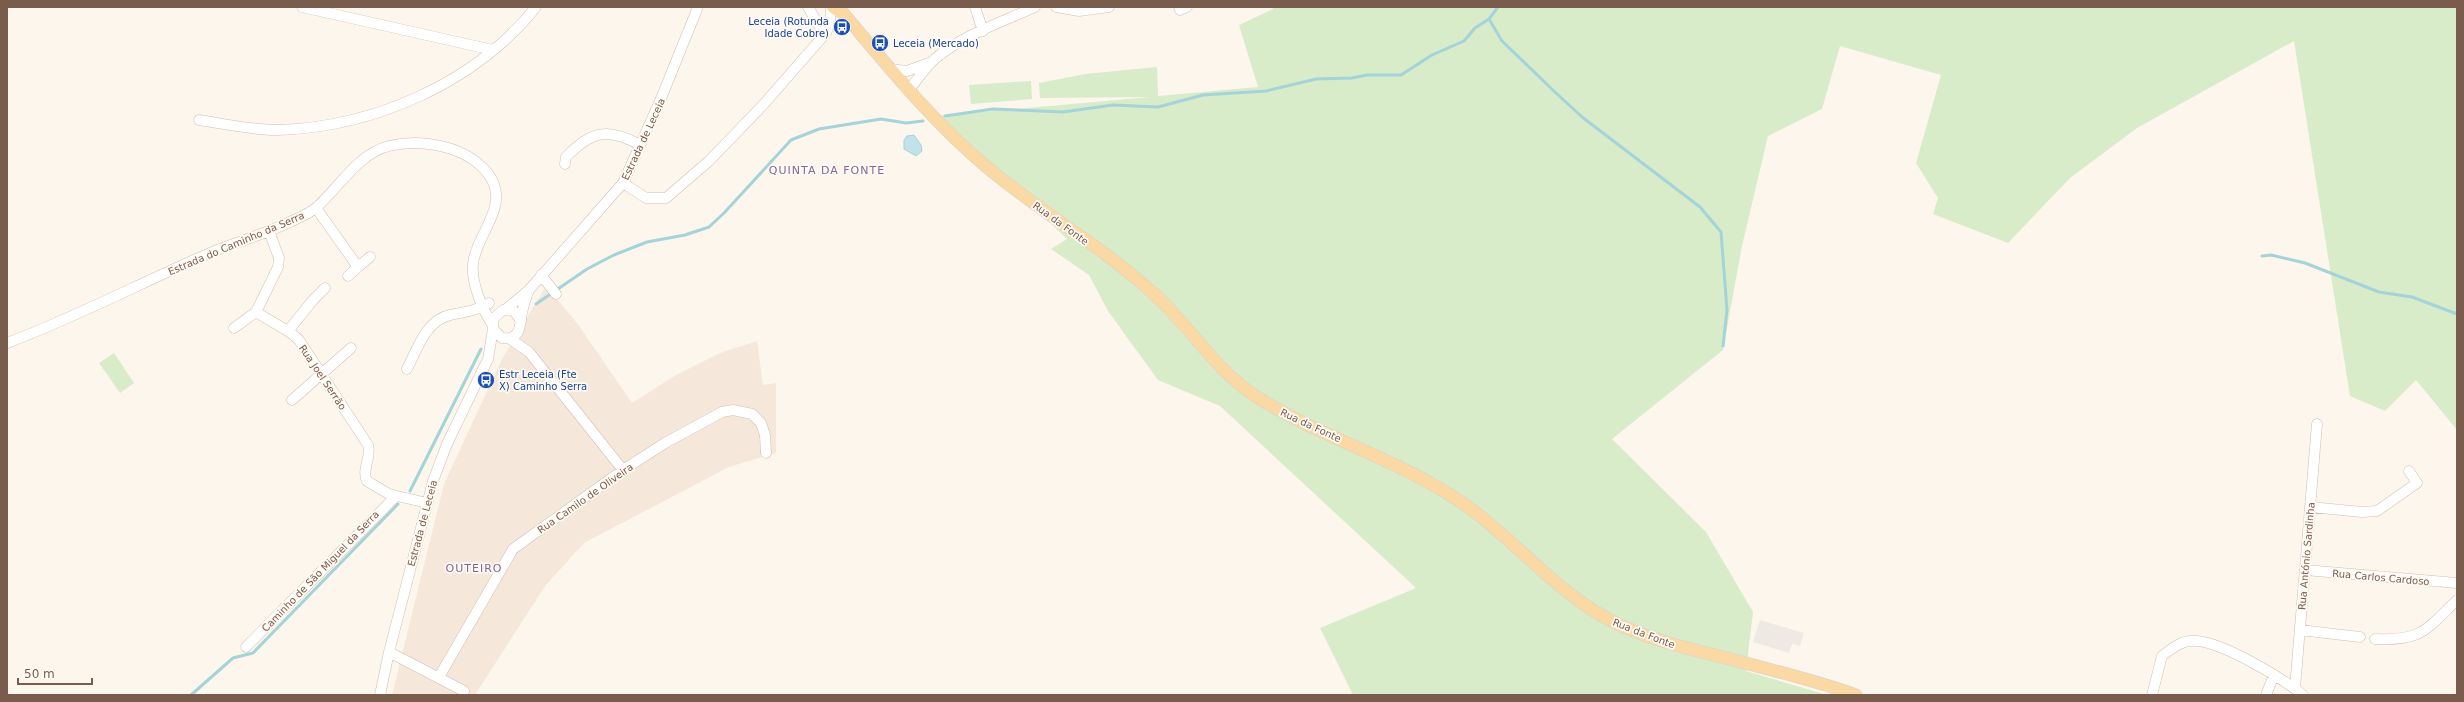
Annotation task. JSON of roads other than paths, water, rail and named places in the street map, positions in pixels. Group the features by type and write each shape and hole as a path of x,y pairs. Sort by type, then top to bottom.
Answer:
{"main road":[{"name":"Rua da Fonte","path":"832,7 845,14 889,69 958,141 991,171 1152,292 1224,371 1259,399 1291,416 1399,466 1441,489 1490,522 1565,591 1606,618 1669,643 1791,675 1856,695"}],"street":[{"path":"302,7 493,50"},
{"path":"199,120 277,130 303,128 359,118 414,99 467,69 493,50 536,7"},
{"name":"Estrada de Leceia","path":"504,310 529,290 623,182 698,7"},
{"path":"808,7 824,34"},
{"path":"623,182 646,198 666,198 708,160 763,105 824,34 830,23 832,7"},
{"path":"975,7 983,31"},
{"path":"889,69 908,71 931,62 949,49 983,31 1035,7"},
{"path":"1056,7 1079,11 1109,7"},
{"path":"1179,7 1180,10 1188,7"},
{"path":"908,90 931,62"},
{"path":"565,164 566,157 576,146 591,136 606,133 618,134 640,145"},
{"name":"Estrada do Caminho da Serra","path":"7,344 43,330 217,250 269,231 316,208 365,158 387,146 431,143 441,145 475,162 493,181 496,196 493,214 473,262 474,279 486,304 492,326"},
{"path":"316,208 358,268"},
{"path":"234,328 256,312 278,267 279,258 269,231"},
{"path":"348,276 370,257"},
{"path":"541,275 553,290"},
{"path":"288,331 313,300 325,288"},
{"name":"Estrada de Leceia","path":"521,323 529,290"},
{"path":"407,370 435,322 450,315 471,312 486,304 517,314 529,352"},
{"path":"504,310 495,315 492,326 498,336 508,339 529,352 623,470"},
{"name":"Rua Joel Serrão","path":"256,312 288,331 306,349 368,445 369,458 365,472 367,482 396,496 427,503"},
{"path":"508,339 519,332 521,323"},
{"name":"Estrada de Leceia","path":"380,695 389,652 427,503 447,444 488,359 492,326"},
{"name":"Estrada de Leceia","path":"488,359 508,339"},
{"path":"292,400 351,348"},
{"name":"Rua Camilo de Oliveira","path":"439,677 513,549 623,470 665,443 722,412 734,410 752,414 761,423 765,435 766,453"},
{"name":"Rua António Sardinha","path":"2299,692 2300,630 2317,424"},
{"path":"2310,507 2362,512 2377,511 2417,483 2409,471"},
{"name":"Caminho de São Miguel da Serra","path":"246,647 396,496"},
{"name":"Rua Carlos Cardoso","path":"2305,570 2457,583"},
{"path":"2375,639 2406,639 2419,634 2457,600"},
{"path":"2300,630 2360,637"},
{"path":"2152,695 2162,656 2178,644 2197,640 2224,649 2274,675 2299,692"},
{"path":"389,652 464,691"},
{"path":"2266,695 2274,675"}],"water":[{"path":"914,135 921,145 922,151 916,156 904,149 904,140 907,136"}],"waterway":[{"path":"945,116 993,109 1063,112 1113,105 1158,107 1203,95 1266,91 1316,79 1352,78 1367,75 1401,75 1432,55 1464,41 1475,28 1489,19 1498,7"},
{"path":"1489,19 1502,41 1582,117 1700,207 1721,232 1727,310 1723,346"},
{"path":"536,304 587,269 614,255 647,242 685,235 709,227 724,213 791,140 819,129 881,119 906,123 923,121"},
{"path":"2262,256 2271,255 2305,263 2379,292 2412,297 2457,314"},
{"path":"410,491 481,349"},
{"path":"191,695 233,658 253,653 398,504"}],"place":[{"name":"Leceia (Rotunda Idade Cobre)","path":"842,27"},
{"name":"Leceia (Mercado)","path":"880,43"},
{"name":"Estr Leceia (Fte X) Caminho Serra","path":"486,380"}],"district":[{"name":"QUINTA DA FONTE","path":"827,170"},
{"name":"OUTEIRO","path":"474,568"}]}
